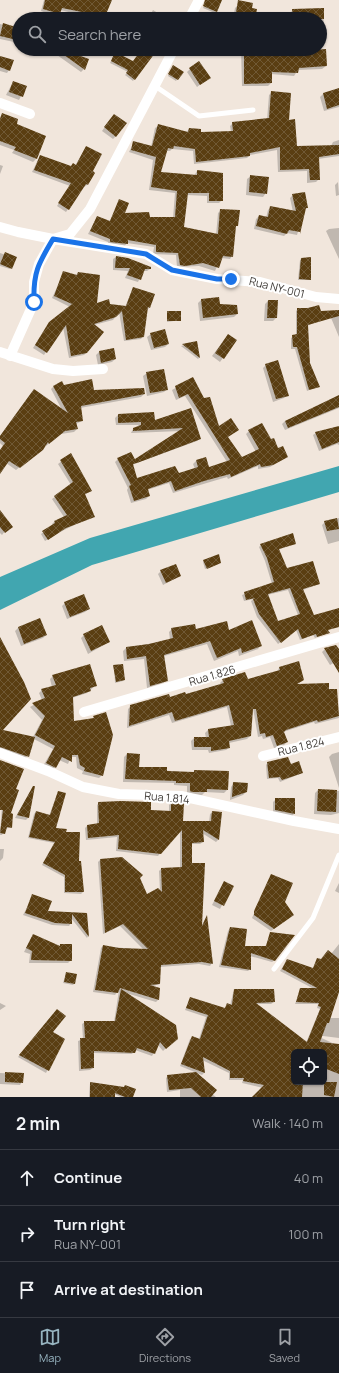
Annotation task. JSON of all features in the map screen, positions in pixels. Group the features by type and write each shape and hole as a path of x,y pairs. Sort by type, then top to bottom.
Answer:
{"street":[{"path":"193,12 199,0"},
{"path":"103,369 73,371 53,368 5,354 34,302 34,282 38,264 53,239 70,234 90,209 170,56"},
{"path":"0,103 30,114"},
{"name":"Rua NY-001","path":"0,227 53,239 146,254 172,270 217,279 260,282 316,297 339,299"},
{"name":"Rua 1.826","path":"84,712 339,638"},
{"name":"Rua 1.824","path":"263,756 339,736"},
{"name":"Rua 1.814","path":"0,753 48,771 83,787 119,794 181,796 339,830"}],"lane":[{"path":"155,86 199,116 253,110"},
{"path":"274,969 313,918 339,855"}],"water":[{"path":"339,466 339,492 92,565 0,610 0,577 90,538"}],"building":[{"path":"45,0 112,0 107,12 82,12 62,8 61,12 53,12 43,9"},
{"path":"205,0 222,0 217,12 203,6"},
{"path":"238,0 253,3 252,8 257,9 256,12 236,12"},
{"path":"324,8 324,12 292,12 292,9"},
{"path":"3,23 12,26 12,39 0,36"},
{"path":"0,56 14,60 10,71 0,67"},
{"path":"66,56 81,56 89,59 85,70"},
{"path":"113,56 123,56 133,61 137,56 153,56 135,80 126,73 128,70 111,61"},
{"path":"244,56 326,56 327,66 299,68 298,73 272,72 272,83 244,84"},
{"path":"199,61 211,78 200,85 189,68"},
{"path":"173,65 184,72 178,80 168,74"},
{"path":"13,81 27,86 23,97 9,92"},
{"path":"339,88 339,105 327,109 323,93"},
{"path":"271,91 291,93 289,120 295,119 297,146 339,145 339,154 319,157 320,180 310,180 309,169 280,170 280,147 250,153 250,156 196,162 195,149 174,146 173,149 168,148 161,172 197,175 197,170 223,173 223,201 209,201 209,193 188,193 184,227 218,234 220,209 240,210 238,226 236,226 233,257 223,256 219,268 203,263 185,266 180,265 178,253 156,252 156,245 128,240 128,244 110,242 110,239 90,231 97,216 110,221 119,199 129,203 125,213 149,212 150,217 175,217 177,191 151,187 156,157 131,150 133,141 152,146 158,124 188,132 189,128 201,129 201,132 233,131 232,122 269,118"},
{"path":"2,113 18,119 17,124 46,136 37,159 14,150 16,147 0,141 0,119"},
{"path":"114,114 127,123 116,137 104,127"},
{"path":"86,146 102,154 93,171 95,173 88,185 86,184 69,210 58,203 71,183 34,170 40,155 71,166 73,163 76,165"},
{"path":"250,175 269,177 267,194 249,192"},
{"path":"305,192 308,208 306,208 300,234 300,232 289,230 287,234 256,226 259,215 268,217 270,206 296,211 292,194"},
{"path":"5,252 17,257 12,269 0,264"},
{"path":"116,256 128,258 151,267 151,269 145,269 141,280 127,275 130,268 115,268"},
{"path":"311,257 311,280 299,279 301,258"},
{"path":"63,271 77,275 78,272 100,275 97,303 109,299 110,304 126,306 133,287 155,294 150,308 148,307 144,337 126,340 122,311 116,317 94,324 104,332 87,353 71,356 66,325 47,353 35,345 49,322 72,304 54,296"},
{"path":"219,297 220,304 237,305 238,314 203,318 201,299"},
{"path":"268,300 278,300 277,318 267,318"},
{"path":"319,305 321,311 339,310 339,316 308,325 310,363 320,387 309,390 297,347 293,347 292,335 297,334 297,308 308,308"},
{"path":"167,311 181,311 181,321 167,321"},
{"path":"165,329 169,344 154,348 150,333"},
{"path":"228,334 237,340 224,359 215,353"},
{"path":"197,341 200,358 182,344"},
{"path":"114,348 116,359 101,363 99,351"},
{"path":"278,360 289,396 276,399 265,364"},
{"path":"164,369 168,390 150,393 146,372"},
{"path":"193,377 204,398 210,397 219,426 231,418 239,430 228,437 242,457 259,449 248,430 262,423 271,439 274,438 278,448 283,446 288,457 273,465 261,467 260,464 231,477 230,474 175,491 171,481 148,489 150,496 134,501 129,486 131,485 117,458 131,452 137,463 133,464 137,478 175,466 179,473 198,467 196,460 206,457 209,467 230,460 188,394 179,398 175,386"},
{"path":"92,379 94,390 144,388 145,394 81,406 83,421 76,422 78,429 65,431 49,444 48,442 43,450 20,468 9,461 0,474 0,450 5,443 0,439 0,436 34,389 68,413 53,386 62,381 64,385"},
{"path":"339,395 339,407 288,428 285,421"},
{"path":"191,408 201,439 137,463 135,459 183,428 133,431 133,428 141,425 141,422 118,423 118,414 154,412 155,420"},
{"path":"339,426 339,442 322,449 315,432"},
{"path":"71,453 92,491 85,494 95,517 66,528 48,540 42,531 55,523 54,521 67,515 54,496 73,482 60,460"},
{"path":"0,510 13,527 5,533 0,527"},
{"path":"337,518 339,529 327,531 324,521"},
{"path":"293,533 296,544 279,549 287,568 313,561 320,584 303,589 314,615 339,608 339,627 328,630 330,633 317,637 316,634 302,639 298,629 281,643 259,614 253,599 255,598 246,600 244,592 274,582 267,558 260,544","holes":["290,588 300,614 278,621 268,594"]},
{"path":"219,554 221,563 207,569 203,560"},
{"path":"176,564 181,576 166,583 160,570"},
{"path":"84,594 90,609 70,617 64,602"},
{"path":"40,618 47,635 24,644 18,627"},
{"path":"252,620 262,646 242,653 241,648 217,658 210,641 164,655 168,681 150,686 146,656 127,659 126,647 149,644 173,638 171,628 195,624 196,629 227,621 229,630"},
{"path":"102,625 110,642 91,651 83,634"},
{"path":"0,637 24,682 31,699 3,730 35,737 29,757 0,747"},
{"path":"336,645 339,649 339,673 324,648"},
{"path":"299,661 304,680 297,684 329,683 329,689 337,689 339,716 318,722 317,720 286,730 284,732 288,742 277,746 273,735 266,737 265,733 260,734 256,709 253,709 251,736 229,741 230,748 211,751 211,747 194,747 194,737 209,737 208,729 234,725 229,705 175,721 172,712 129,726 130,705 169,694 170,697 185,692 186,694 224,683 222,679 245,672 248,679 280,670 279,667"},
{"path":"90,664 97,686 90,688 91,691 73,697 74,721 94,718 93,716 106,712 113,735 103,776 84,771 85,768 80,765 78,755 72,755 72,762 62,757 56,768 46,763 55,746 35,735 45,716 32,703 45,698 41,689 56,685 52,675"},
{"path":"123,664 125,680 116,682 113,665"},
{"path":"127,753 140,754 139,767 167,767 167,771 229,771 228,790 207,789 207,792 192,792 190,791 190,783 125,779"},
{"path":"288,757 291,764 299,761 303,773 282,780 280,777 269,778 267,762"},
{"path":"0,760 24,769 16,789 19,790 11,813 13,814 12,828 7,827 5,834 0,833 3,810 0,810"},
{"path":"233,782 248,783 247,792 232,797"},
{"path":"33,786 35,786 29,818 17,815"},
{"path":"318,789 337,790 336,812 317,811"},
{"path":"58,791 66,793 56,828 67,829 66,832 80,832 79,861 81,861 84,892 65,892 65,875 43,863 55,842 29,837 36,811 50,815"},
{"path":"275,798 295,798 295,814 275,810"},
{"path":"98,802 151,802 151,810 171,811 171,802 184,803 183,821 211,821 212,811 222,812 219,840 203,830 204,842 192,843 192,863 205,863 202,926 207,915 213,964 202,962 161,965 160,984 150,985 160,988 159,1000 120,988 118,993 95,990 103,945 119,948 148,949 123,924 105,933 100,859 122,857 143,875 140,878 147,894 158,888 162,892 161,868 182,867 182,830 161,854 118,849 119,835 88,838 87,825 99,823"},
{"path":"271,874 293,883 285,902 294,915 274,929 254,915 254,911"},
{"path":"224,881 234,886 224,906 214,901"},
{"path":"32,894 52,901 48,911 87,913 89,937 72,914 72,924 55,923 25,913"},
{"path":"230,927 247,929 245,946 266,946 270,932 295,935 275,961 251,953 251,970 221,965"},
{"path":"33,934 60,946 60,944 72,944 72,961 31,960 32,951 26,948"},
{"path":"328,950 339,959 339,992 329,1023 327,1023 320,1042 339,1044 339,1074 327,1069 327,1049 291,1049 291,1085 303,1085 302,1097 252,1097 264,1085 243,1081 244,1078 230,1078 230,1071 203,1057 205,1073 181,1064 192,1036 200,1039 208,1015 186,1008 190,997 225,1008 227,1003 232,1005 234,989 274,989 275,1002 256,1003 307,1042 321,1007 318,1006 319,1003 296,1002 300,988 317,988 282,969 287,959 313,968 317,958 321,959"},
{"path":"66,972 77,974 75,984 64,982"},
{"path":"121,989 176,1025 178,1039 166,1049 160,1042 155,1054 137,1048 135,1053 94,1051 94,1068 81,1069 80,1038 85,1038 84,1021 115,1021"},
{"path":"57,1009 66,1016 53,1032 65,1039 49,1071 19,1055"},
{"path":"5,1072 24,1073 23,1083 5,1082"},
{"path":"196,1072 217,1090 211,1097 201,1097 191,1088 169,1090 167,1075"},
{"path":"90,1082 124,1087 125,1085 136,1089 133,1097 125,1097 115,1093 115,1097 90,1097"},
{"path":"327,1082 337,1082 334,1097 324,1095 324,1085 327,1085"}],"route":[{"path":"34,302 34,282 38,264 53,239 131,253 146,254 172,270 217,279 231,279"}]}
